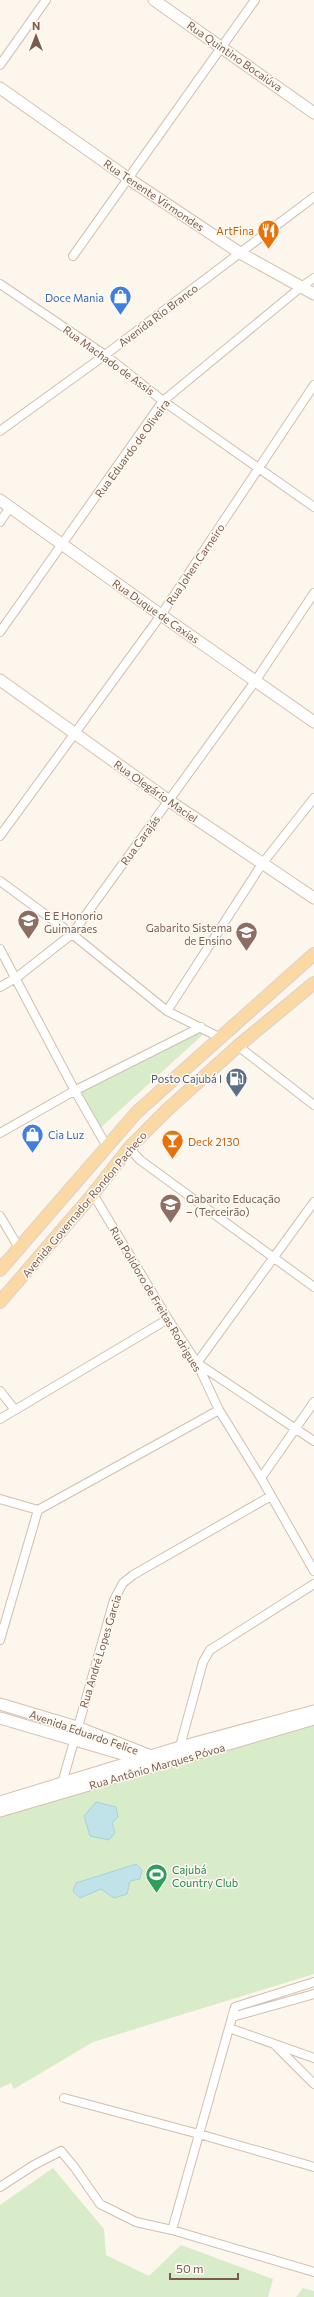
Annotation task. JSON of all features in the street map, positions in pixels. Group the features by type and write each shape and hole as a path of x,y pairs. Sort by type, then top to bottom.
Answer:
{"main road":[{"name":"Avenida Governador Rondon Pacheco","path":"0,1270 106,1145 137,1112 314,954"},
{"name":"Avenida Governador Rondon Pacheco","path":"0,1302 93,1194 129,1148 167,1110 238,1046 314,982"}],"street":[{"path":"0,65 46,0"},
{"name":"Rua Quintino Bocaiúva","path":"154,0 314,113"},
{"path":"73,256 255,0"},
{"name":"Rua Tenente Virmondes","path":"0,88 129,179 240,253 314,294"},
{"name":"Avenida Rio Branco","path":"0,431 106,355 314,197"},
{"name":"Rua Eduardo de Oliveira","path":"0,632 163,400 301,286 314,278"},
{"name":"Rua Machado de Assis","path":"0,284 106,355 163,400 314,507"},
{"name":"Rua Johen Carneiro","path":"0,836 161,615 314,385"},
{"name":"Rua Duque de Caxias","path":"0,500 314,722"},
{"path":"0,522 10,507"},
{"name":"Rua Carajás","path":"0,987 16,978 72,934 256,680 314,593"},
{"name":"Rua Olegário Maciel","path":"0,680 168,800 314,898"},
{"path":"167,1011 262,864 314,798"},
{"path":"0,881 72,934 167,1011 221,1038"},
{"path":"0,949 74,1090 106,1145"},
{"path":"0,1133 74,1090 201,1027"},
{"path":"238,1046 314,1106"},
{"path":"129,1148 140,1160 314,1287"},
{"name":"Rua Polidoro de Freitas Rodrigues","path":"93,1194 168,1319 198,1364 218,1410 261,1478 314,1571"},
{"path":"314,1202 198,1364 314,1441"},
{"path":"0,1216 19,1248"},
{"path":"0,1419 168,1319"},
{"path":"0,1391 15,1410"},
{"path":"261,1478 314,1402"},
{"path":"0,1640 38,1510 218,1410"},
{"name":"Rua André Lopes Garcia","path":"61,1789 77,1727 114,1600 124,1583 133,1575 271,1496"},
{"path":"0,1499 38,1510"},
{"path":"166,1763 180,1747 203,1662 210,1650 314,1584"},
{"name":"Avenida Eduardo Felice","path":"0,1704 77,1727 147,1758"},
{"name":"Rua Antônio Marques Póvoa","path":"0,1811 180,1747 314,1712"},
{"name":"Avenida Eduardo Felice","path":"0,1718 166,1763"},
{"name":"Rua Antônio Marques Póvoa","path":"0,1802 61,1789 166,1763 314,1719"},
{"path":"172,2230 235,2007 314,1982"},
{"path":"232,2017 314,1994"},
{"path":"228,2028 314,2058"},
{"path":"274,2044 314,2084"},
{"path":"64,2098 199,2134 314,2167"},
{"path":"0,2187 34,2165 61,2151 75,2168 100,2204 136,2222 172,2230 314,2272"}],"green space":[{"path":"201,1027 208,1030 97,1131 75,1091"},
{"name":"Cajubá Country Club","path":"314,1725 314,1974 93,2042 14,2089 11,2083 0,2088 0,1816"},
{"path":"53,2168 104,2229 106,2255 149,2276 181,2245 273,2279 268,2297 0,2297 0,2205"},
{"path":"303,2288 314,2291 314,2297 296,2297"}],"water":[{"path":"96,1802 116,1807 118,1817 112,1823 115,1833 109,1840 90,1836 84,1816"},
{"path":"136,1864 142,1870 140,1879 130,1881 127,1894 114,1898 101,1889 80,1898 73,1891 76,1883"}],"place":[{"name":"ArtFina","path":"269,250"},
{"name":"Doce Mania","path":"120,316"},
{"name":"E E Honorio Guimaraes","path":"28,940"},
{"name":"Gabarito Sistema de Ensino","path":"247,952"},
{"name":"Posto Cajubá I","path":"237,1098"},
{"name":"Cia Luz","path":"32,1154"},
{"name":"Deck 2130","path":"173,1160"},
{"name":"Gabarito Educação – (Terceirão)","path":"171,1224"},
{"name":"Cajubá Country Club","path":"157,1894"}]}
